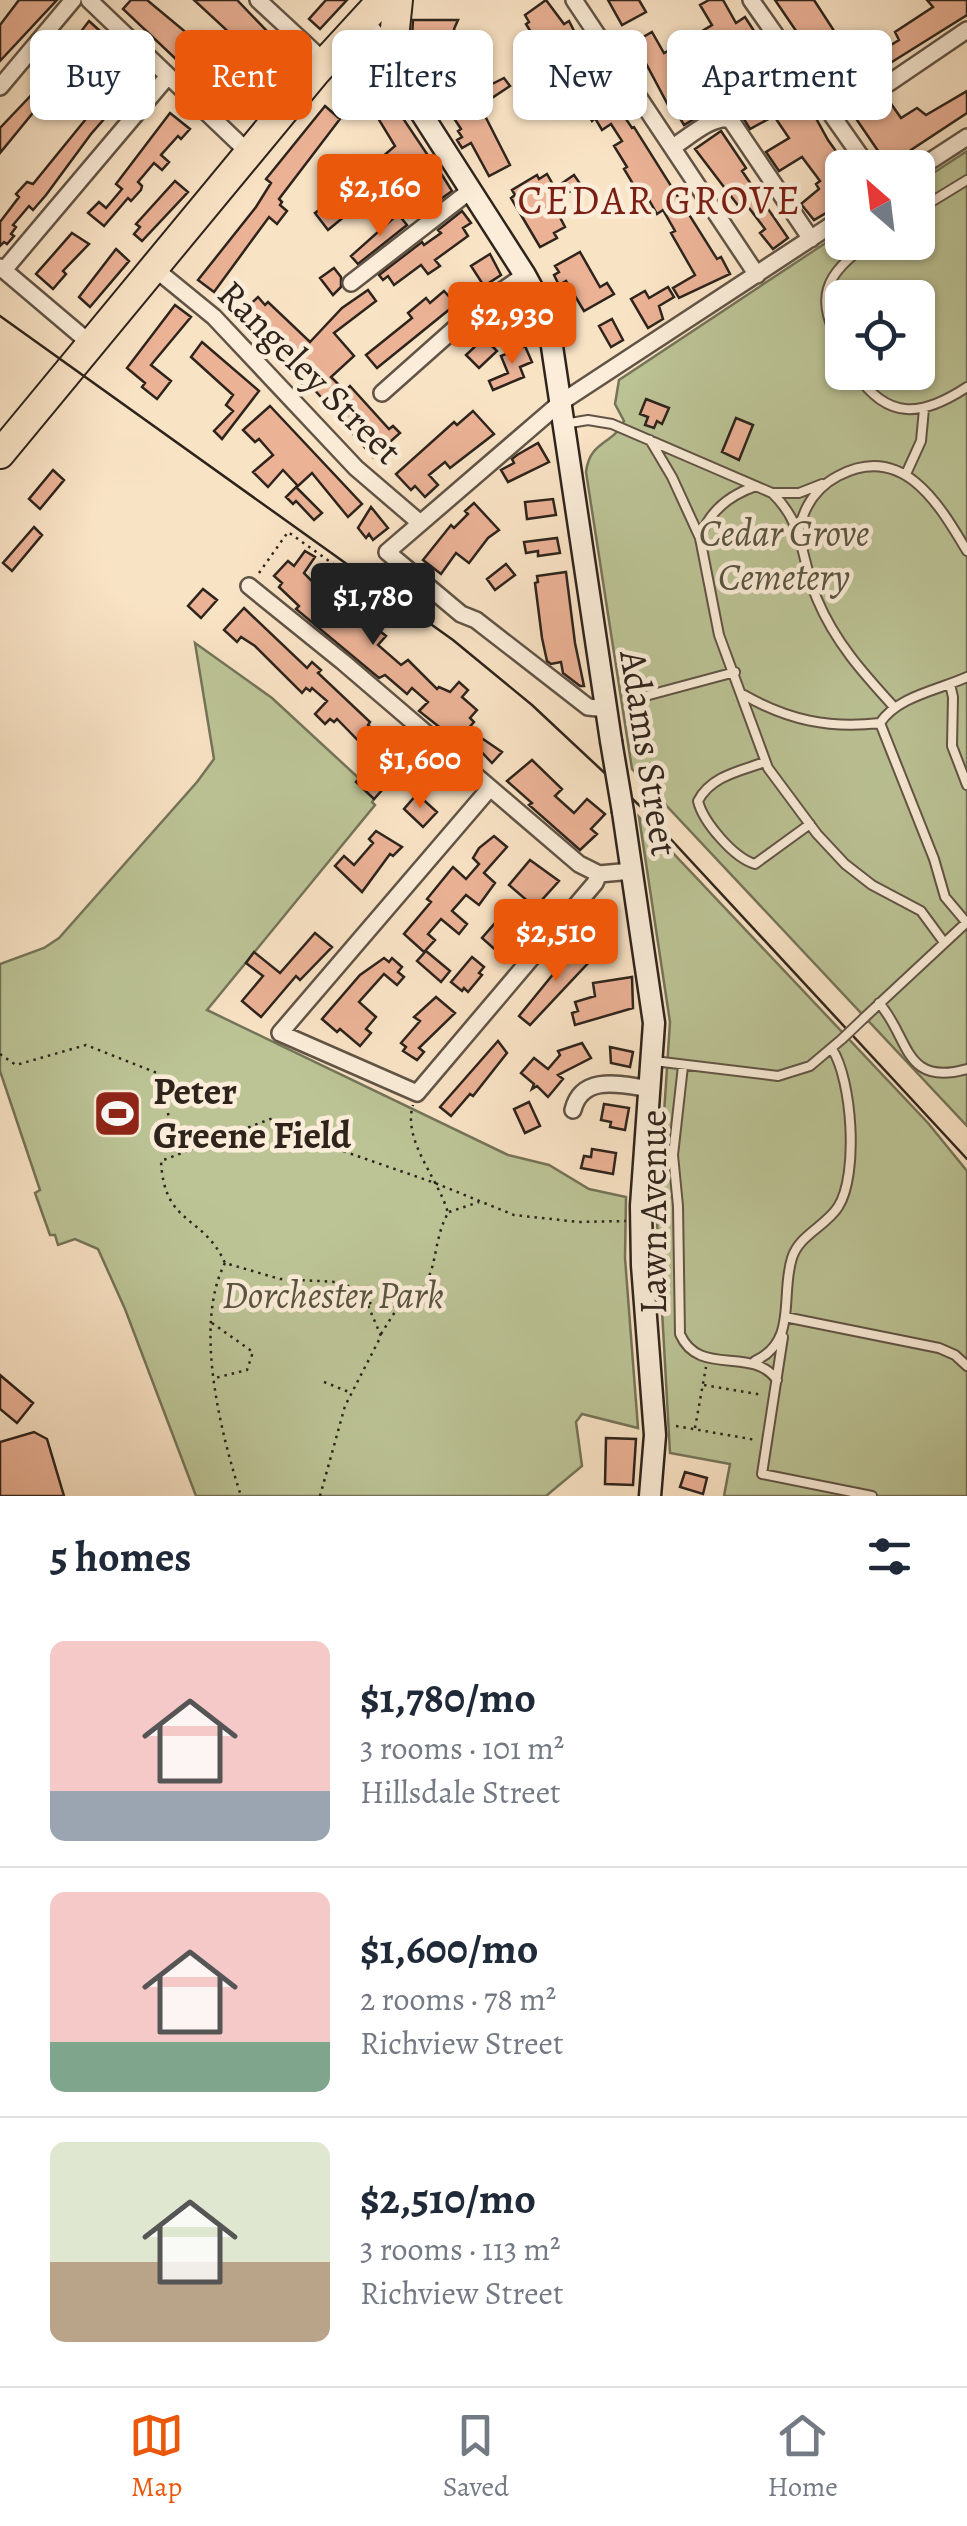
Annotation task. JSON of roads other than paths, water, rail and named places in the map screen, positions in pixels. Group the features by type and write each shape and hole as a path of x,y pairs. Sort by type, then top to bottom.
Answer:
{"highway":[{"path":"395,30 398,0"},
{"path":"0,454 324,62 365,18"}],"main road":[{"name":"Adams Street","path":"426,120 525,274 547,321 652,999 654,1061 641,1220 655,1435 650,1496"}],"street":[{"path":"0,87 73,0"},
{"path":"258,0 324,62"},
{"path":"574,0 757,274"},
{"path":"751,0 856,150"},
{"path":"92,1 249,153"},
{"path":"892,82 967,30"},
{"path":"91,344 2,269 168,76"},
{"path":"673,147 716,120 730,119 811,239"},
{"path":"935,158 967,136"},
{"path":"350,283 472,190"},
{"path":"607,709 588,707 476,620 461,614 387,552 419,522 562,414 825,230"},
{"name":"Rangeley Street","path":"154,268 214,317 365,477 419,522"},
{"path":"382,393 481,304 525,274"},
{"path":"249,586 579,864 600,874 632,871"},
{"path":"490,788 280,1033 417,1094 600,874"},
{"path":"573,1110 581,1093 597,1085 651,1088"}],"lane":[{"path":"935,200 967,180"},
{"path":"831,280 847,260"},
{"path":"870,390 890,406 924,409 967,386"},
{"path":"906,474 921,441 924,409"},
{"path":"562,414 598,420 772,492 799,492 871,464 890,466 906,474 940,509 967,551"},
{"path":"650,440 700,538 717,624 766,762 832,850 863,880 916,908 930,920 943,941"},
{"path":"800,530 803,516 822,484"},
{"path":"700,538 720,506 756,486"},
{"path":"772,492 800,530 810,582 827,620 860,673 894,707"},
{"path":"638,698 735,672"},
{"path":"744,696 816,724 880,723 894,707 967,677"},
{"path":"950,684 954,697 952,746 967,785"},
{"path":"654,1061 778,1076 802,1070 832,1048 967,922 948,904 880,723"},
{"path":"766,762 728,774 712,784 698,801 703,814 751,864 764,860 810,824"},
{"path":"930,920 948,904"},
{"path":"879,1003 891,1019 904,1050 921,1067 935,1073 967,1070"},
{"path":"832,1048 839,1064 850,1123 848,1179 833,1214 794,1251 762,1474 872,1496"},
{"name":"Lawn Avenue","path":"683,1066 673,1155 678,1218 678,1320 686,1346 707,1358 753,1362"},
{"path":"786,1317 938,1348 956,1355 967,1366"},
{"path":"753,1362 772,1352 784,1333"},
{"path":"753,1362 768,1369 777,1380"}],"tram line":[{"path":"0,316 453,640 532,705 640,806 967,1159"}],"place":[{"name":"Peter Greene Field","path":"118,1113"}],"district":[{"name":"CEDAR GROVE","path":"660,200"}],"park label":[{"name":"Cedar Grove Cemetery","path":"784,555"},
{"name":"Dorchester Park","path":"333,1295"}]}
